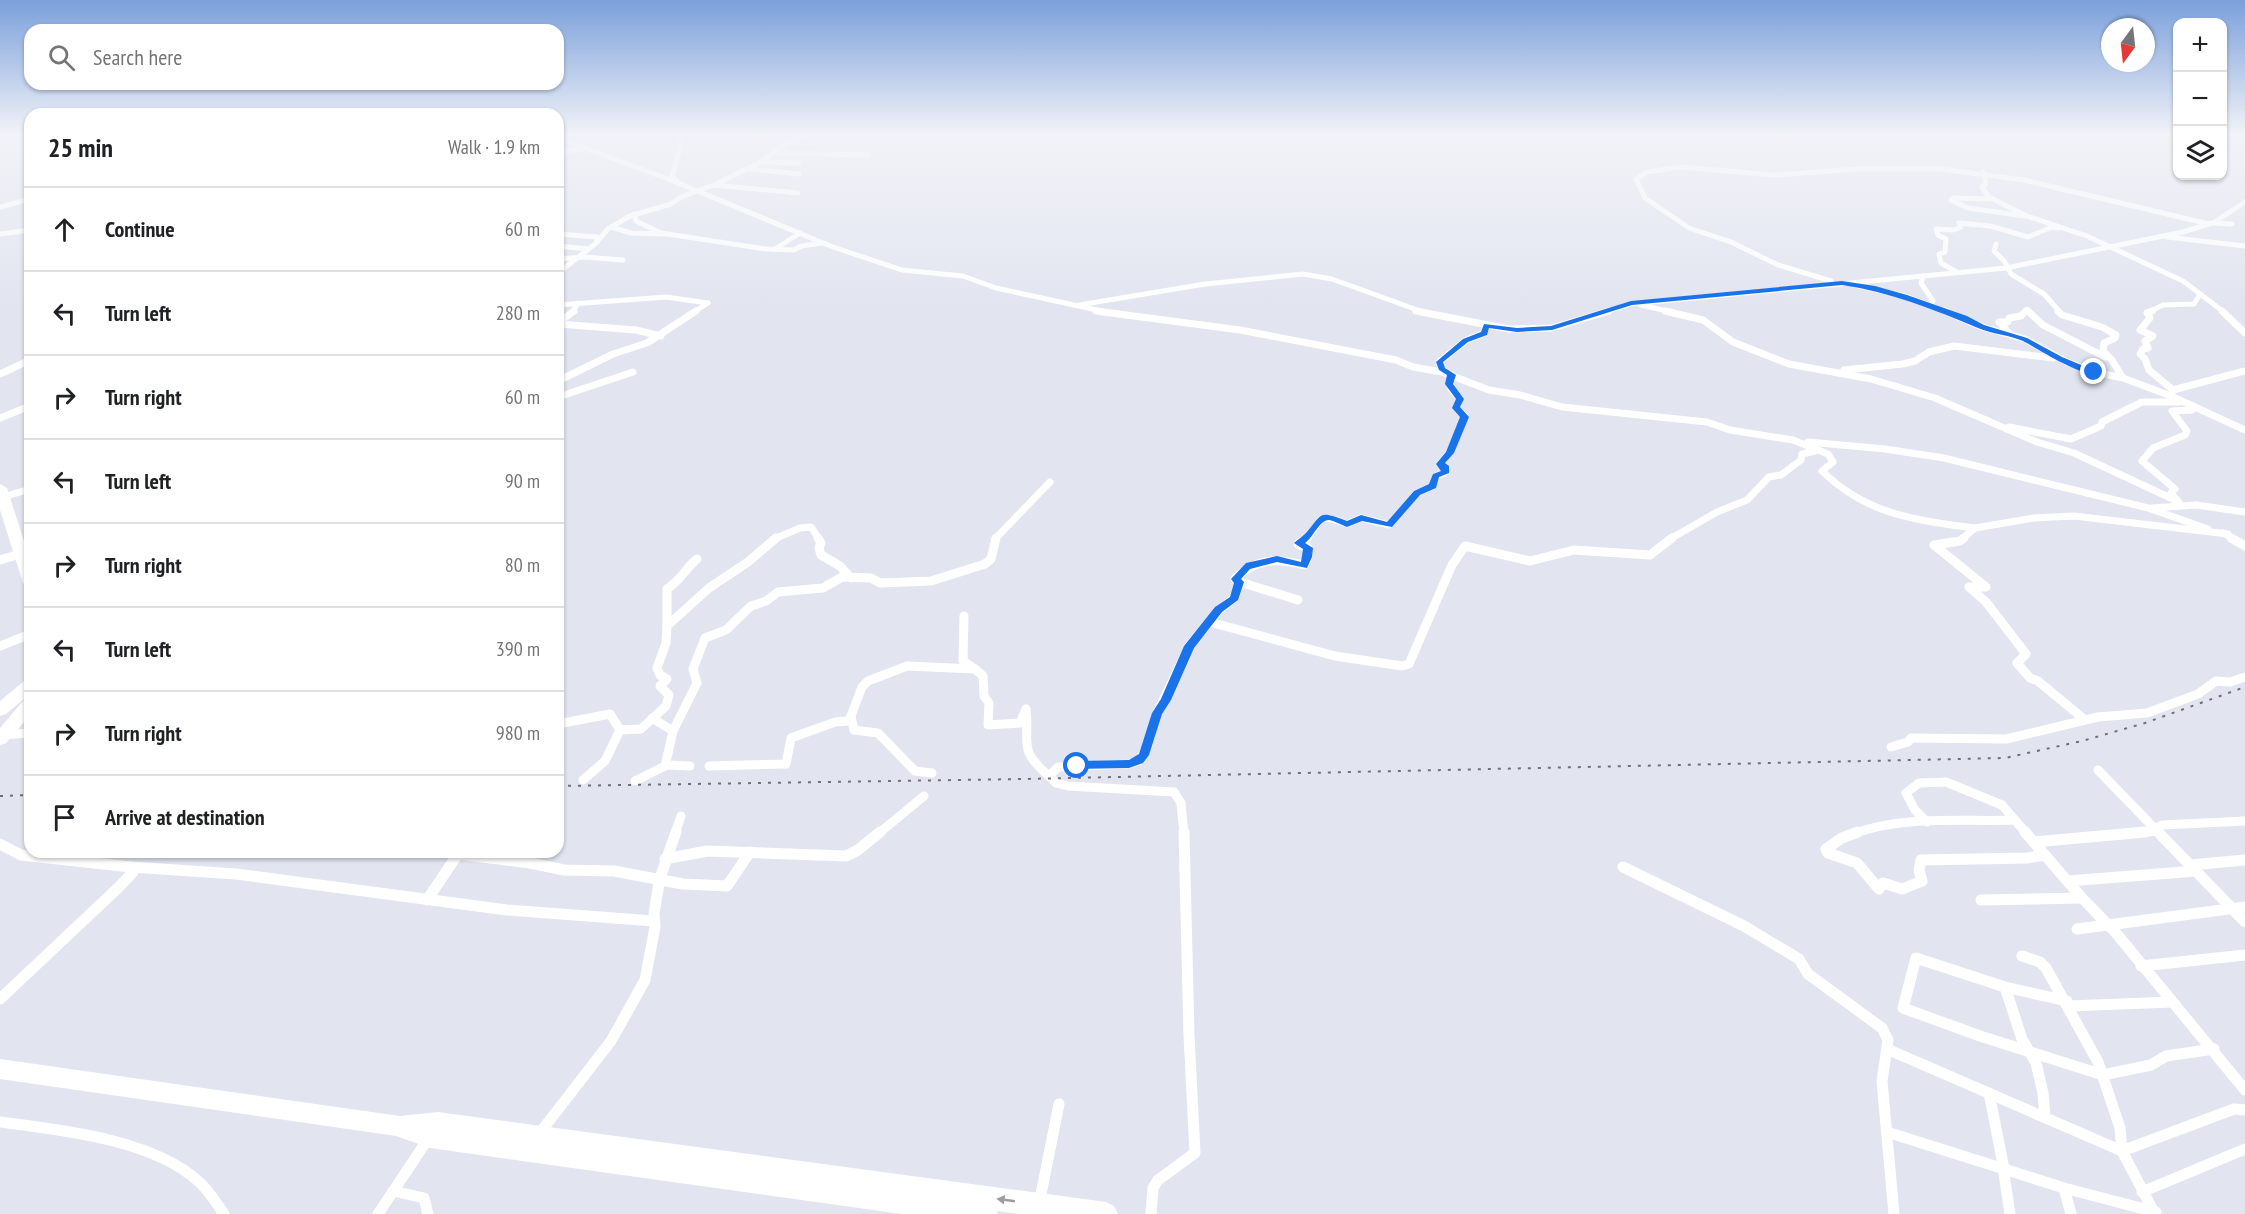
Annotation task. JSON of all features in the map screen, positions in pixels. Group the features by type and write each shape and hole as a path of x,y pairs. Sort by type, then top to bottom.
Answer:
{"highway":[{"path":"1,493 24,566"},
{"path":"0,710 24,690"},
{"path":"2,737 24,713"},
{"path":"0,1069 434,1130 889,1207 986,1214"},
{"path":"434,1130 538,1136 1038,1209 1106,1214"}],"street":[{"path":"681,197 683,193"},
{"path":"564,268 589,249 611,227 634,214 670,204 694,193"},
{"path":"703,193 823,243 902,270 963,276 996,288 1075,306 1149,320 1203,324 1259,333 1309,345 1396,360 1413,367 1452,375"},
{"path":"1643,193 1646,198 1689,228 1731,242 1778,265 1840,283 1875,288 1965,318 1982,327 2039,345 2079,367"},
{"path":"1987,193 1993,199 2029,216 2066,229 2164,271 2200,294 2245,333"},
{"path":"2082,193 2211,224 2245,202"},
{"path":"1993,199 1953,198 1952,200 1968,208 2029,216"},
{"path":"0,207 24,201"},
{"path":"1989,213 1978,213 1990,225"},
{"path":"634,214 636,221 667,234"},
{"path":"1075,306 1204,284 1303,274 1332,279 1417,311 1517,330 1552,328 1631,303 2006,268 2211,224 2232,224 2220,219"},
{"path":"1958,272 1941,263 1939,254 1946,252 1947,245 1946,239 1938,235 1936,229 1953,230 1960,228 1959,223 1963,222 1990,225 2028,237 2052,227 2066,229"},
{"path":"611,227 650,236 667,234 775,249 794,250 801,246 823,243"},
{"path":"0,234 24,231"},
{"path":"775,249 800,233"},
{"path":"564,234 597,237 597,242"},
{"path":"2158,236 2245,246"},
{"path":"1996,244 1994,251 2005,262 2011,274 2044,294 2062,315 2102,327 2116,335 2115,338 2104,343 2103,351 2112,360 2123,378"},
{"path":"564,247 589,249"},
{"path":"564,259 575,260 585,257 623,260"},
{"path":"1923,276 1921,283 1933,301 1930,304 1937,309"},
{"path":"2182,403 2149,370 2145,359 2140,354 2143,349 2148,348 2145,341 2153,336 2140,330 2150,318 2147,313 2163,305 2194,304 2200,294"},
{"path":"564,304 666,297 708,303 663,332 665,333 661,336 613,354 564,378"},
{"path":"564,319 573,312 578,303"},
{"path":"1631,303 1661,308 1703,320 1722,335 1750,350 1789,364 1879,381 1930,396 2044,444 2074,453 2179,503"},
{"path":"2011,335 1999,322 2008,322 2009,318 2021,316 2027,310 2032,318 2112,360"},
{"path":"564,324 636,330 661,336"},
{"path":"1486,325 1485,333 1465,341 1440,362 1441,369 1489,390 1520,394 1576,409 1707,422 1730,430 1793,440 1885,449 1944,458 2148,508 2228,534 2245,546"},
{"path":"1827,370 1862,370 1903,364 1929,352 1953,346 2051,357 2172,393 2200,381 2245,371"},
{"path":"0,374 24,363"},
{"path":"564,395 633,372"},
{"path":"1298,600 1235,579 1246,566 1257,562 1282,559 1304,566 1308,557 1308,548 1299,543 1308,537 1318,520 1328,517 1347,524 1361,518 1389,525 1417,493 1433,486 1436,476 1445,473 1445,466 1440,464 1450,453 1465,417 1456,408 1460,399 1449,384 1449,377 1452,375"},
{"path":"2002,427 2032,430 2070,439 2086,434 2091,428 2101,426 2102,422 2119,412 2142,402 2182,403 2245,430"},
{"path":"0,418 24,408"},
{"path":"2179,503 2171,493 2175,489 2160,480 2157,474 2142,461 2153,448 2185,435 2187,431 2172,413 2174,409 2188,409 2210,415"},
{"path":"1793,440 1828,454 1833,462 1822,471 1834,484 1869,506 1899,517 1975,528 2034,518 2074,516 2228,534"},
{"path":"1210,622 1335,656 1402,666 1409,664 1452,565 1465,546 1522,560 1536,560 1574,550 1650,555 1667,541 1717,512 1747,500 1769,477 1781,475 1802,460 1802,454 1830,445"},
{"path":"667,765 673,731 696,684 693,669 705,638 726,630 751,606 765,602 777,592 823,588 837,579 851,578 871,578 880,584 892,581 931,581 985,564 991,559 999,533 1050,482"},
{"path":"1,493 24,490"},
{"path":"2148,508 2179,503 2245,512"},
{"path":"667,626 709,588 759,553 772,540 800,528 812,527 821,543 818,548 824,560 838,565 851,578"},
{"path":"1975,528 1960,541 1934,545 1986,586 1969,587 1986,602 2026,654 2017,663 2030,678 2038,681 2085,720"},
{"path":"0,561 20,554"},
{"path":"620,730 641,729 666,705 669,695 660,686 667,679 660,675 657,668 666,643 667,590 680,580 687,567 697,559"},
{"path":"1049,776 1058,767 1129,764 1139,760 1147,747 1157,713 1166,700 1189,646 1219,610 1234,598 1239,582"},
{"path":"964,616 963,661 983,676 984,696 989,703 988,725 1020,723 1026,709 1025,740 1028,749 1041,769 1056,783 1068,786 1165,790 1175,792 1180,797 1183,812 1189,1035 1195,1153 1188,1161 1161,1176 1154,1186 1151,1214"},
{"path":"0,646 24,636"},
{"path":"709,766 786,764 791,738 835,722 849,721 862,687 868,681 907,666 975,669"},
{"path":"1891,747 1908,742 1911,738 2006,739 2098,717 2147,713 2198,694 2216,681 2230,682 2245,676"},
{"path":"851,713 854,730 878,733 915,771 932,773"},
{"path":"564,723 610,714 620,730"},
{"path":"652,718 673,731"},
{"path":"583,780 605,761 620,730"},
{"path":"2,737 24,734"},
{"path":"635,781 667,765 690,766"},
{"path":"2098,770 2245,922"},
{"path":"1927,822 1915,810 1906,793 1919,783 1946,782 1995,800 2082,898 2109,924 2141,966 2214,1049 2245,1090"},
{"path":"665,859 707,851 846,856 858,850 924,796"},
{"path":"538,1136 575,1084 611,1041 645,980 655,927 653,917 660,878 681,816"},
{"path":"2015,820 1893,824 1862,829 1836,841 1826,849 1828,853 1857,863 1879,890 1883,883 1902,889 1922,881 1919,870 1921,860 2027,858 2045,855"},
{"path":"2158,831 2158,827 2162,825 2245,821"},
{"path":"2034,842 2158,831"},
{"path":"0,844 24,855"},
{"path":"494,858 530,862 564,870 614,871 683,884 727,886 750,852"},
{"path":"48,858 131,867 236,874 507,910 640,920 653,917"},
{"path":"427,900 455,858"},
{"path":"2068,881 2244,861"},
{"path":"0,999 120,886 133,872 131,867"},
{"path":"1623,867 1744,926 1800,959 1808,974 1882,1028 1888,1040 1882,1081 1894,1214"},
{"path":"1981,900 2082,898"},
{"path":"2077,929 2245,907"},
{"path":"2141,966 2245,954"},
{"path":"2022,956 2040,962 2046,968 2068,1004 2103,1075 2120,1128 2121,1151 2142,1192 2156,1213"},
{"path":"2172,1002 2068,1004 2005,987 1916,958 1903,1008 2031,1053 2103,1075 2151,1065 2166,1056 2214,1049"},
{"path":"2005,987 2022,1039 2031,1053 2043,1093 2045,1117"},
{"path":"1887,1049 2121,1151 2234,1108 2245,1110"},
{"path":"1989,1093 2004,1168 2010,1214"},
{"path":"1038,1209 1059,1104"},
{"path":"0,1122 61,1129 132,1145 197,1179 224,1214"},
{"path":"378,1214 434,1130"},
{"path":"1887,1132 2064,1188 2156,1213"},
{"path":"2142,1192 2245,1149"},
{"path":"2064,1188 2071,1214"},
{"path":"393,1191 424,1198 428,1214"}],"railway":[{"path":"564,786 1023,779 2005,758 2082,741 2145,723 2245,687"},
{"path":"0,796 24,795"}],"route":[{"path":"1077,766 1129,764 1144,755 1157,713 1166,700 1189,646 1219,610 1234,598 1239,582 1235,579 1246,566 1277,559 1304,566 1308,557 1308,548 1299,543 1308,537 1318,520 1328,517 1347,524 1361,518 1389,525 1417,493 1433,486 1436,476 1445,473 1445,466 1440,464 1450,453 1465,417 1456,408 1460,399 1449,384 1449,377 1452,375 1441,369 1440,362 1465,341 1485,333 1486,325 1517,330 1552,328 1631,303 1842,283 1905,296 1965,318 1982,327 2025,339 2059,358 2094,372"}]}
